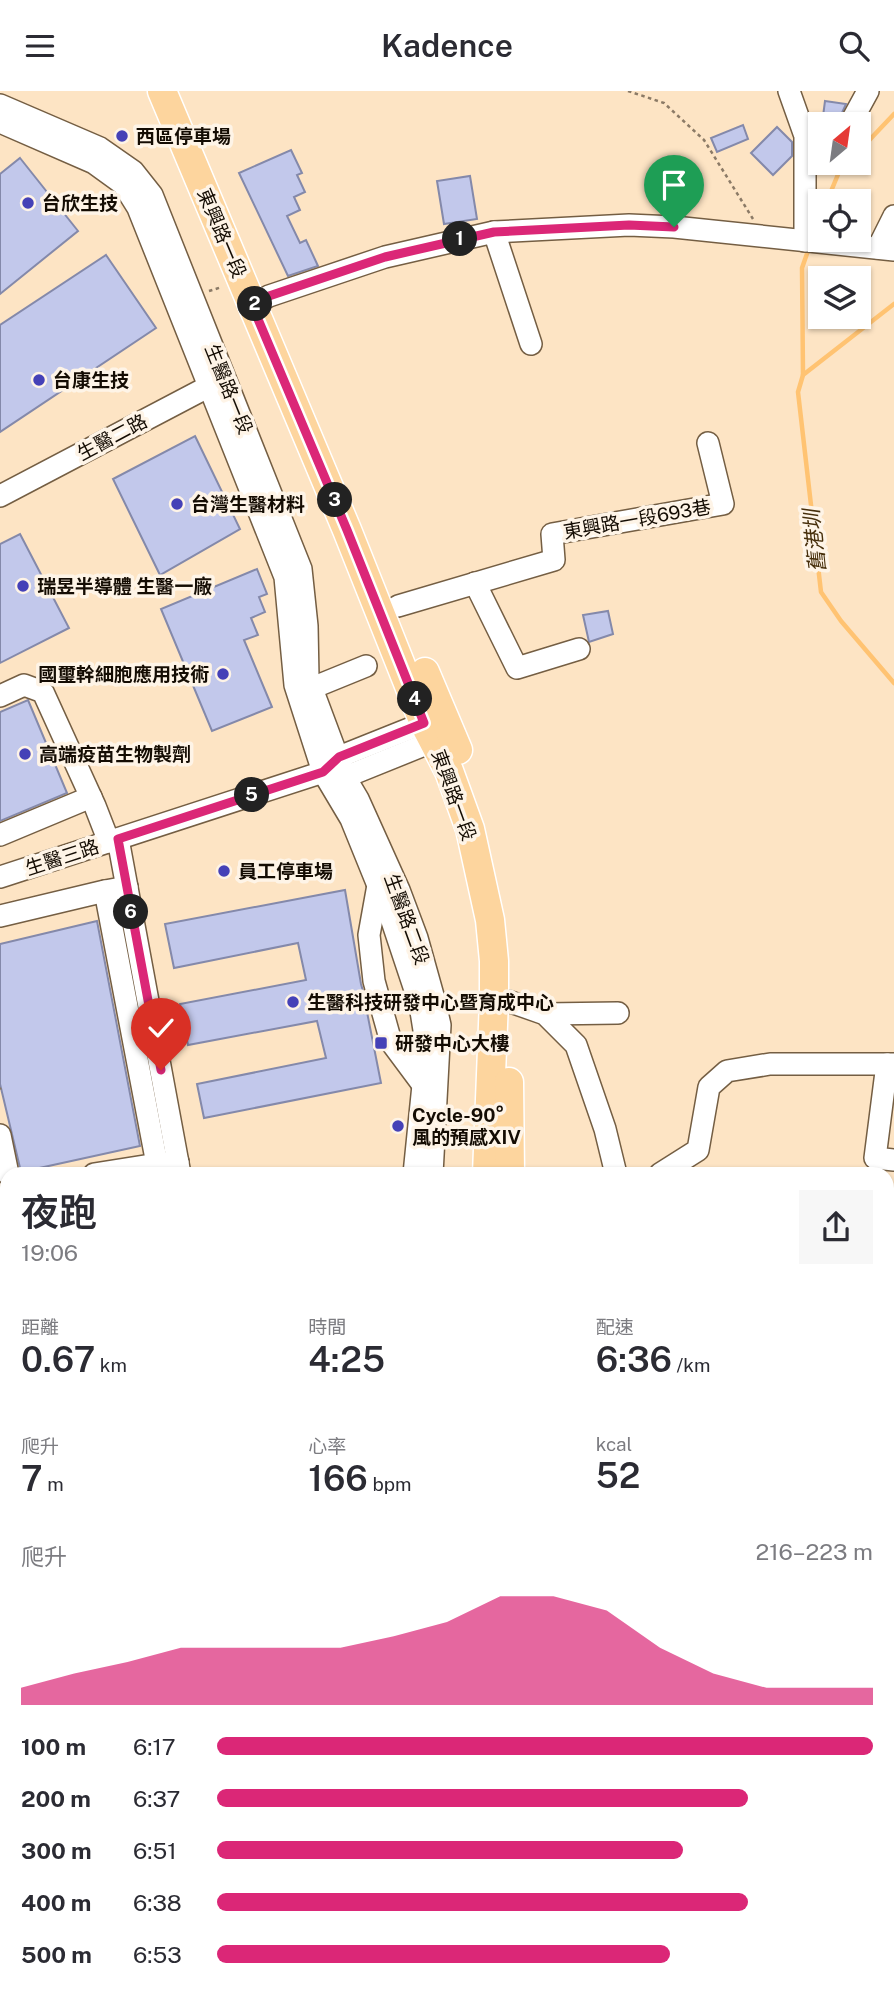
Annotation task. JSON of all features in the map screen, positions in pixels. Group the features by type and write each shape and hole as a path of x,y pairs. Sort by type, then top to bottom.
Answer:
{"main road":[{"name":"東興路一段","path":"162,91 398,606 435,730 470,829 490,920 501,1001 510,1167"},
{"name":"東興路一段","path":"182,91 347,530 435,730"},
{"name":"東興路一段","path":"488,1167 501,1001"}],"street":[{"path":"789,91 808,146"},
{"path":"856,112 867,91"},
{"name":"生醫路一段","path":"0,105 100,148 133,171 152,195 285,577 295,685 323,772"},
{"name":"生醫路一段","path":"0,122 94,163 123,184 138,208 301,569 307,626 308,678 342,767"},
{"path":"886,249 894,216"},
{"path":"260,301 385,257 494,232 629,225 674,227 808,242"},
{"path":"494,232 531,344"},
{"name":"生醫二路","path":"0,496 217,382"},
{"name":"東興路一段693巷","path":"398,606 554,560 552,534 723,504 708,443"},
{"path":"475,583 517,669 579,649"},
{"path":"312,688 366,666"},
{"path":"0,696 24,685 43,692 91,797 114,840 127,887 172,1167"},
{"path":"323,772 435,730"},
{"name":"生醫路二段","path":"342,767 399,890 416,938 440,1025 432,1167"},
{"name":"生醫三路","path":"0,877 323,772"},
{"name":"生醫路二段","path":"323,772 351,819 390,915 419,1005 424,1030 423,1084 415,1167"},
{"path":"0,835 91,797"},
{"path":"378,885 369,935 374,981 391,1042 423,1084"},
{"path":"0,916 127,887"},
{"path":"105,891 172,1167"},
{"path":"501,1001 545,1014 618,1013"},
{"path":"545,1014 576,1045 605,1129 614,1167"},
{"path":"671,1167 698,1150 709,1087 727,1071 770,1065 891,1064 875,1158 894,1160"},
{"path":"0,1135 7,1167"}],"path":[{"path":"628,91 664,103 704,140 764,236"}],"building":[{"path":"825,101 846,104 842,112 824,112"},
{"path":"743,125 748,139 717,152 711,138"},
{"path":"777,127 792,142 792,156 773,175 751,153"},
{"path":"291,150 302,173 297,175 305,192 294,197 300,210 287,216 300,243 306,240 318,266 288,276 239,173"},
{"name":"台欣生技","path":"20,158 78,231 0,294 0,174"},
{"path":"470,176 477,219 444,224 437,181"},
{"name":"台康生技","path":"106,255 156,328 0,432 0,325"},
{"name":"台灣生醫材料","path":"195,436 240,529 160,575 113,479"},
{"name":"瑞昱半導體 生醫一廠","path":"20,534 69,628 0,663 0,544"},
{"name":"國璽幹細胞應用技術","path":"257,569 267,594 259,597 265,612 251,618 258,635 244,640 272,707 212,731 161,609"},
{"path":"608,611 613,634 589,642 583,615"},
{"name":"高端疫苗生物製劑","path":"28,700 67,793 0,821 0,712"},
{"name":"生醫科技研發中心暨育成中心","path":"345,890 381,1083 204,1118 197,1084 326,1058 317,1021 188,1045 180,1004 306,980 298,943 174,968 165,924"},
{"path":"97,921 140,1146 44,1167 20,1167 0,1084 0,944"}],"waterway":[{"name":"舊港圳","path":"872,137 894,114"},
{"name":"舊港圳","path":"832,189 838,175"},
{"name":"舊港圳","path":"803,375 802,268 808,251"},
{"name":"舊港圳","path":"894,304 803,375 798,392 821,592 841,621 894,683"}],"place":[{"name":"西區停車場","path":"122,136"},
{"name":"台欣生技","path":"28,203"},
{"name":"台康生技","path":"39,380"},
{"name":"台灣生醫材料","path":"177,504"},
{"name":"瑞昱半導體 生醫一廠","path":"23,586"},
{"name":"國璽幹細胞應用技術","path":"223,674"},
{"name":"高端疫苗生物製劑","path":"25,754"},
{"name":"員工停車場","path":"224,871"},
{"name":"生醫科技研發中心暨育成中心","path":"293,1002"},
{"name":"研發中心大樓","path":"381,1043"},
{"name":"Cycle-90° 風的預感XIV","path":"398,1126"}],"route":[{"path":"161,1070 118,839 323,772 339,757 424,723 347,530 252,305 269,296 385,257 466,237 494,232 629,225 674,227"}]}
